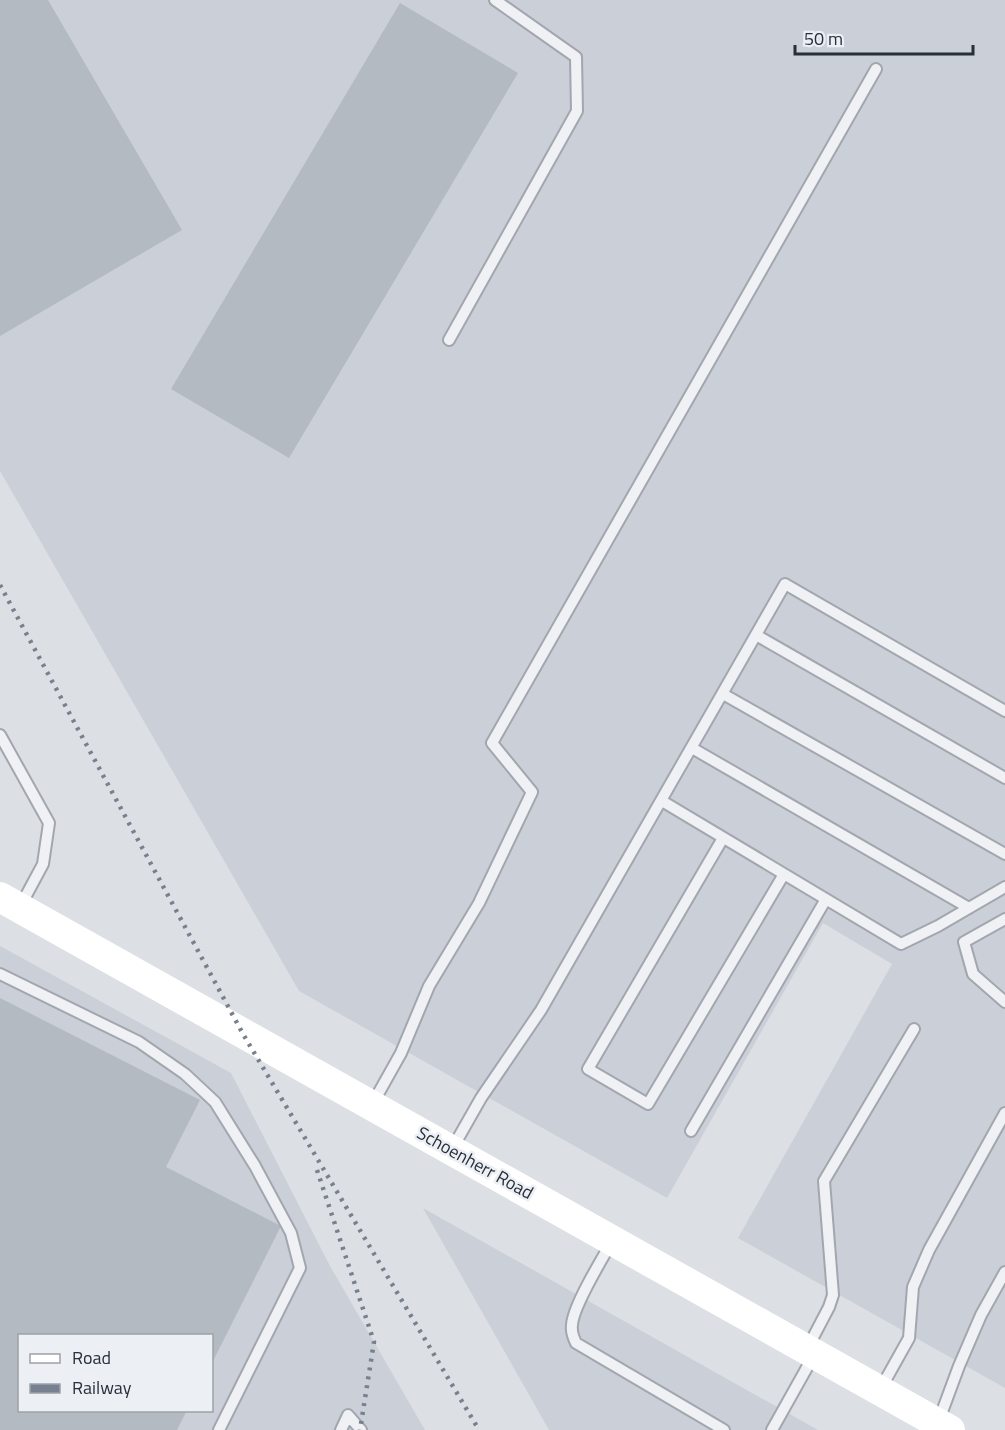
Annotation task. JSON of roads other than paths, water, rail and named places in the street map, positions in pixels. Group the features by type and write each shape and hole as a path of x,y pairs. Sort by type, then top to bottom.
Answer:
{"main road":[{"name":"Schoenherr Road","path":"10,903 944,1426"}],"lane":[{"path":"449,340 577,111 576,57 495,0"},
{"path":"372,1106 401,1053 429,986 479,903 532,792 492,743 876,69"},
{"path":"452,1150 481,1098 541,1010 785,584 1005,711"},
{"path":"756,634 1005,778"},
{"path":"723,694 1005,854"},
{"path":"0,735 49,823 43,864 10,903"},
{"path":"692,748 969,908"},
{"path":"662,801 902,944 1005,887"},
{"path":"723,838 588,1069 648,1104 784,874"},
{"path":"691,1131 826,899"},
{"path":"1005,919 964,942 974,974 1005,1002"},
{"path":"0,974 139,1042 185,1074 215,1102 255,1166 291,1233 300,1268 219,1430"},
{"path":"772,1430 811,1351 833,1295 824,1181 914,1029"},
{"path":"879,1390 909,1338 913,1287 929,1250 1005,1113"},
{"path":"612,1240 581,1299 572,1322 572,1333 576,1343 724,1430"},
{"path":"944,1426 959,1366 981,1315 1005,1272"},
{"path":"340,1430 348,1415 361,1430"}],"railway":[{"path":"0,585 243,1034 479,1430"},
{"path":"317,1170 374,1342 360,1430"}]}
